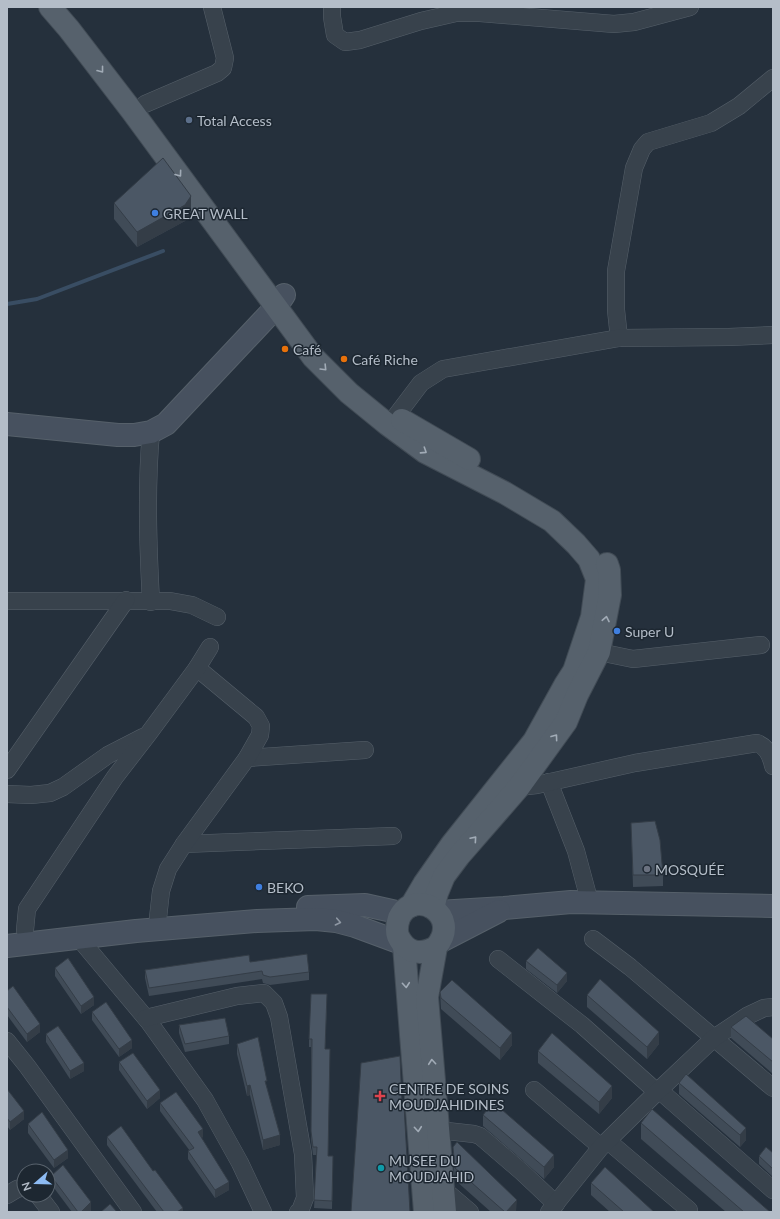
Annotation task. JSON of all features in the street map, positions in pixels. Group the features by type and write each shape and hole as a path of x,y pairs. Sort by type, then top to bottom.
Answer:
{"main road":[{"path":"50,7 69,29 260,273"},
{"path":"68,7 145,104 280,301 313,356 348,393 386,424 425,452 505,494 552,522 576,544 589,559 597,579 592,617 574,671 534,741 452,844 397,923 397,933 403,944 425,1212"},
{"path":"280,301 316,337 355,380 396,416 553,507 580,528 605,559 609,570 610,595 599,652 577,695 566,722 519,787 459,856 444,876 436,910 444,921 445,931 439,944 427,997 445,1212"},
{"path":"7,424 118,435 134,435 151,432 166,424 184,406 280,301"},
{"path":"16,932 158,918 314,906 365,905 406,910 422,904 436,910 504,908 571,902 773,906"},
{"path":"7,946 78,937 257,921 316,919 336,921 354,926 403,944 412,951 420,953 428,951 504,908"}],"street":[{"path":"145,104 218,73 222,68 225,58 212,7"},
{"path":"332,7 335,34 345,42 360,40 421,21 456,13 480,10 614,24 634,22 690,7"},
{"path":"619,338 616,310 616,271 634,168 642,149 648,142 711,123 739,106 773,78"},
{"path":"396,416 421,383 443,369 619,338 773,335"},
{"path":"151,432 149,457 148,544 151,602"},
{"path":"7,770 126,600"},
{"path":"7,601 170,601 192,605 217,617"},
{"path":"599,652 633,659 761,645"},
{"path":"16,932 27,909 115,777 197,668 210,647"},
{"path":"158,918 161,891 168,869 184,844 247,758 260,735 261,726 256,717 197,668"},
{"path":"7,794 31,795 50,793 63,787 108,755 149,733"},
{"path":"519,787 635,763 757,743 763,745 769,752 773,766"},
{"path":"247,758 365,750"},
{"path":"549,782 576,851 590,903"},
{"path":"184,844 393,836"},
{"path":"78,937 146,1018 205,1100 240,1163 263,1212"},
{"path":"593,939 630,967 773,1088"},
{"path":"498,959 582,1025 773,1190"},
{"path":"146,1018 237,996 264,993 274,1003 279,1017 303,1154 305,1198 300,1211 298,1212"},
{"path":"438,1130 480,1136 522,1172 553,1208 605,1144 714,1038 747,1016 764,1008 773,1007"},
{"path":"7,1041 27,1066 133,1212"},
{"path":"534,1090 689,1210"},
{"path":"442,1188 470,1212"},
{"path":"7,1195 16,1190"},
{"path":"45,1203 52,1212"}],"building":[{"name":"GREAT WALL","path":"163,158 191,196 185,205 137,232 114,203"},
{"name":"MOSQUÉE","path":"655,821 660,840 663,875 633,875 631,823"},
{"path":"538,948 567,973 557,985 526,961"},
{"path":"307,954 309,972 270,977 263,975 262,971 149,988 145,970 249,955 250,962"},
{"path":"68,958 94,997 81,1006 55,968"},
{"path":"600,979 659,1032 647,1047 587,995"},
{"path":"452,980 512,1033 500,1048 441,998 440,992"},
{"path":"13,986 40,1024 27,1034 7,1007 7,991"},
{"path":"311,994 327,994 325,1049 330,1049 328,1156 333,1156 332,1201 314,1200 317,1147 313,1147 311,1131 312,1039 309,1039"},
{"path":"106,1002 132,1040 119,1049 92,1012"},
{"path":"746,1016 773,1039 773,1062 731,1027"},
{"path":"225,1018 229,1036 185,1044 179,1025"},
{"path":"58,1026 84,1063 70,1071 46,1034"},
{"path":"552,1033 612,1086 599,1102 538,1051"},
{"path":"258,1037 267,1081 265,1081 280,1135 263,1140 250,1085 247,1086 237,1044"},
{"path":"133,1053 160,1090 147,1101 119,1062"},
{"name":"MUSEE DU MOUDJAHID","path":"400,1056 410,1212 351,1212 361,1063"},
{"path":"686,1074 746,1128 740,1135 679,1083"},
{"path":"7,1089 24,1111 10,1122 7,1118"},
{"path":"176,1092 203,1129 198,1132 229,1182 215,1190 188,1151 194,1148 160,1103"},
{"path":"493,1102 554,1155 544,1167 483,1115"},
{"path":"652,1109 770,1212 744,1212 641,1123"},
{"path":"42,1112 68,1150 54,1160 28,1124"},
{"path":"121,1126 153,1171 155,1170 183,1208 177,1212 164,1212 107,1137"},
{"path":"457,1142 517,1200 506,1212 455,1168 453,1147"},
{"path":"766,1147 773,1153 773,1169 759,1156"},
{"path":"63,1165 91,1202 81,1212 78,1212 56,1183 56,1171"},
{"path":"605,1167 654,1212 624,1212 591,1183"},
{"path":"110,1204 117,1212 101,1212"}],"waterway":[{"path":"7,304 37,299 163,251"}],"place":[{"name":"Total Access","path":"189,120"},
{"name":"GREAT WALL","path":"155,213"},
{"name":"Café","path":"285,349"},
{"name":"Café Riche","path":"344,359"},
{"name":"Super U","path":"617,631"},
{"name":"MOSQUÉE","path":"647,869"},
{"name":"BEKO","path":"259,887"},
{"name":"CENTRE DE SOINS MOUDJAHIDINES","path":"380,1096"},
{"name":"MUSEE DU MOUDJAHID","path":"381,1168"}]}
